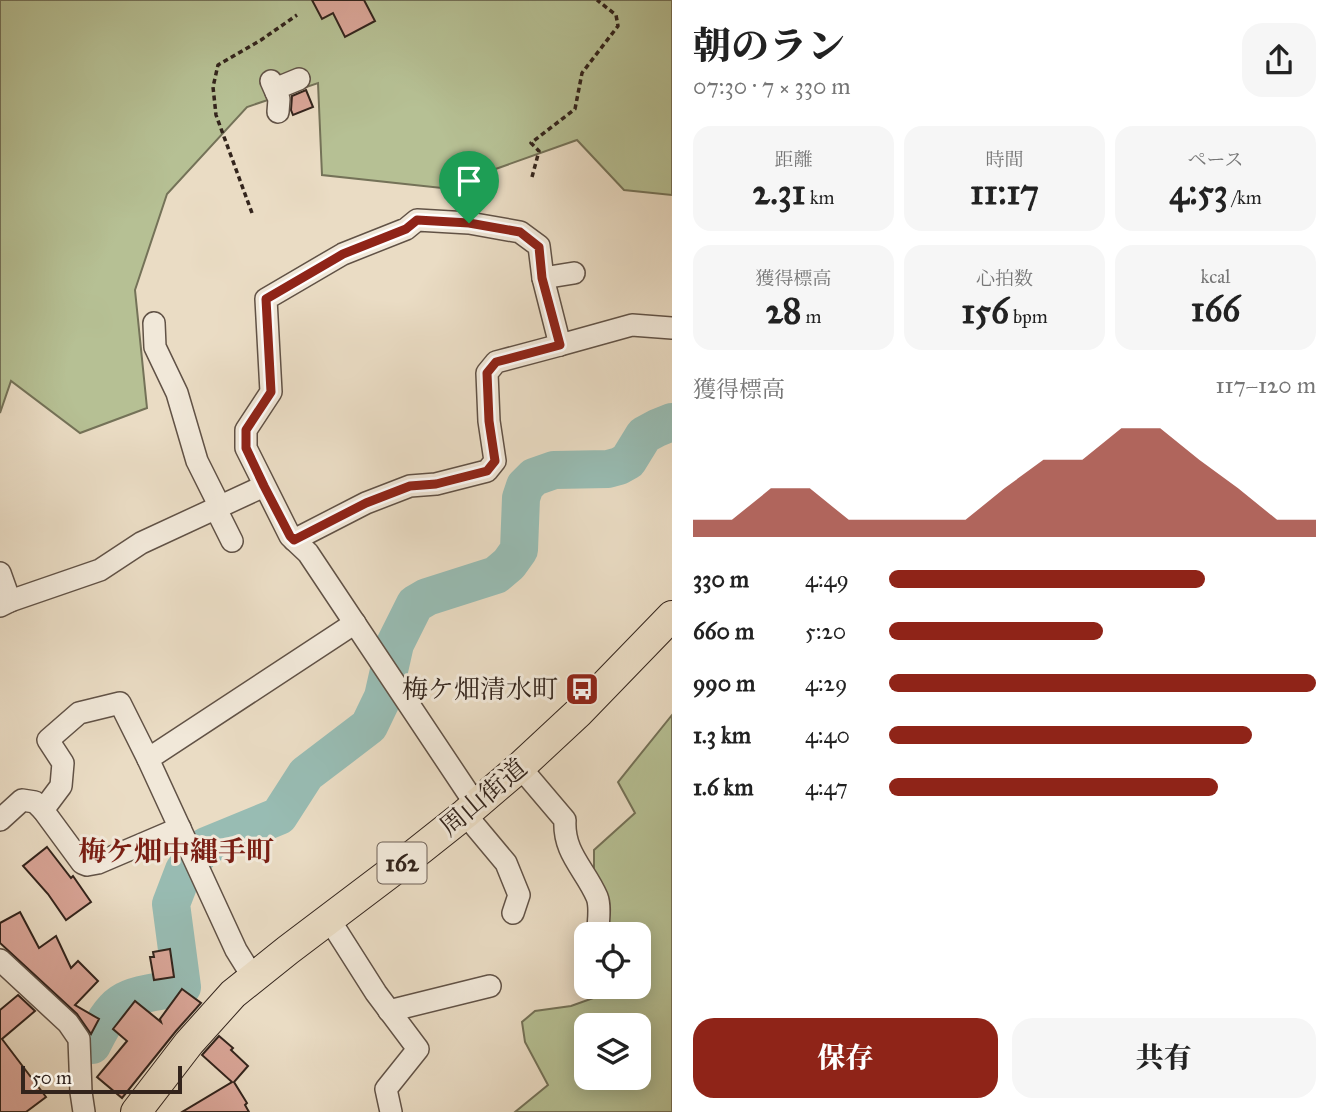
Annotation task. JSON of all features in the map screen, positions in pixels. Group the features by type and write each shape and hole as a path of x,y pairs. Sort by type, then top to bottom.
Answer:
{"highway":[{"name":"周山街道","path":"136,1112 233,994 471,809 520,767 578,713 672,615"}],"street":[{"path":"275,95 282,86 299,79"},
{"path":"513,913 519,895 506,863 387,671 301,546 290,536 246,448 246,430 271,392 266,299 343,254 406,229 417,220 469,223 520,232 539,247 542,278 560,345"},
{"path":"542,278 574,273"},
{"path":"153,323 155,347 177,393 197,461 232,541"},
{"path":"301,546 366,503 410,486 436,484 487,471 495,461 489,421 487,373 496,362 632,325 672,328"},
{"path":"0,573 5,604 100,570 141,543 264,486"},
{"path":"148,759 355,623"},
{"path":"43,810 61,786 63,763 48,740 79,713 120,703 236,950 254,979"},
{"path":"520,767 565,820 564,831 568,847 598,900 598,922"},
{"path":"0,820 22,800 35,802 82,863 87,865 98,863 180,828"},
{"path":"329,919 389,1011 418,1049 386,1089 391,1112"},
{"path":"0,960 68,1023 79,1039 84,1112"},
{"path":"389,1011 490,986"}],"path":[{"path":"532,177 539,151 531,143 575,109 582,73 618,26 616,15 597,0"},
{"path":"252,213 216,115 213,87 215,76 218,65 297,15"}],"green space":[{"path":"0,0 672,0 672,195 624,190 577,140 442,188 322,175 318,83 247,107 167,194 135,290 147,408 80,433 11,381 0,413"},
{"path":"672,715 672,1112 515,1112 548,1085 525,1042 522,1022 535,1011 571,1006 591,999 651,999 651,922 605,922 594,876 594,850 635,813 618,782"}],"building":[{"path":"312,0 364,0 375,21 345,37 333,13 322,19"},
{"path":"306,90 313,107 293,115 292,96"},
{"path":"47,847 71,878 73,876 91,902 66,920 48,894 23,866"},
{"path":"20,912 39,948 56,936 71,968 78,961 98,981 75,1005 99,1019 91,1034 77,1014 0,943 0,923"},
{"path":"170,949 174,977 154,980 150,957 154,957 153,952"},
{"path":"182,989 201,1003 122,1098 97,1077 127,1041 113,1029 135,1001 161,1022 160,1019"},
{"path":"18,995 35,1011 2,1039 46,1097 26,1112 0,1112 0,1010"},
{"path":"219,1036 248,1066 234,1082 247,1103 245,1105 249,1112 182,1112 232,1082 202,1055"}],"waterway":[{"path":"92,1045 108,1016 121,1003 142,995 182,987 171,904 184,870 206,846 279,816 306,774 369,726 383,697 395,644 415,604 427,597 496,575 509,564 519,550 521,498 525,486 534,477 554,470 608,469 619,466 628,461 644,435 672,422"}],"place":[{"name":"梅ケ畑清水町","path":"582,689"}],"district":[{"name":"梅ケ畑中縄手町","path":"176,851"}],"route":[{"path":"417,220 469,223 520,232 539,247 542,278 560,345 496,362 487,373 489,421 495,461 487,471 436,484 410,486 366,503 294,540 246,448 246,430 271,392 266,299 343,254 406,229 417,220"}]}
